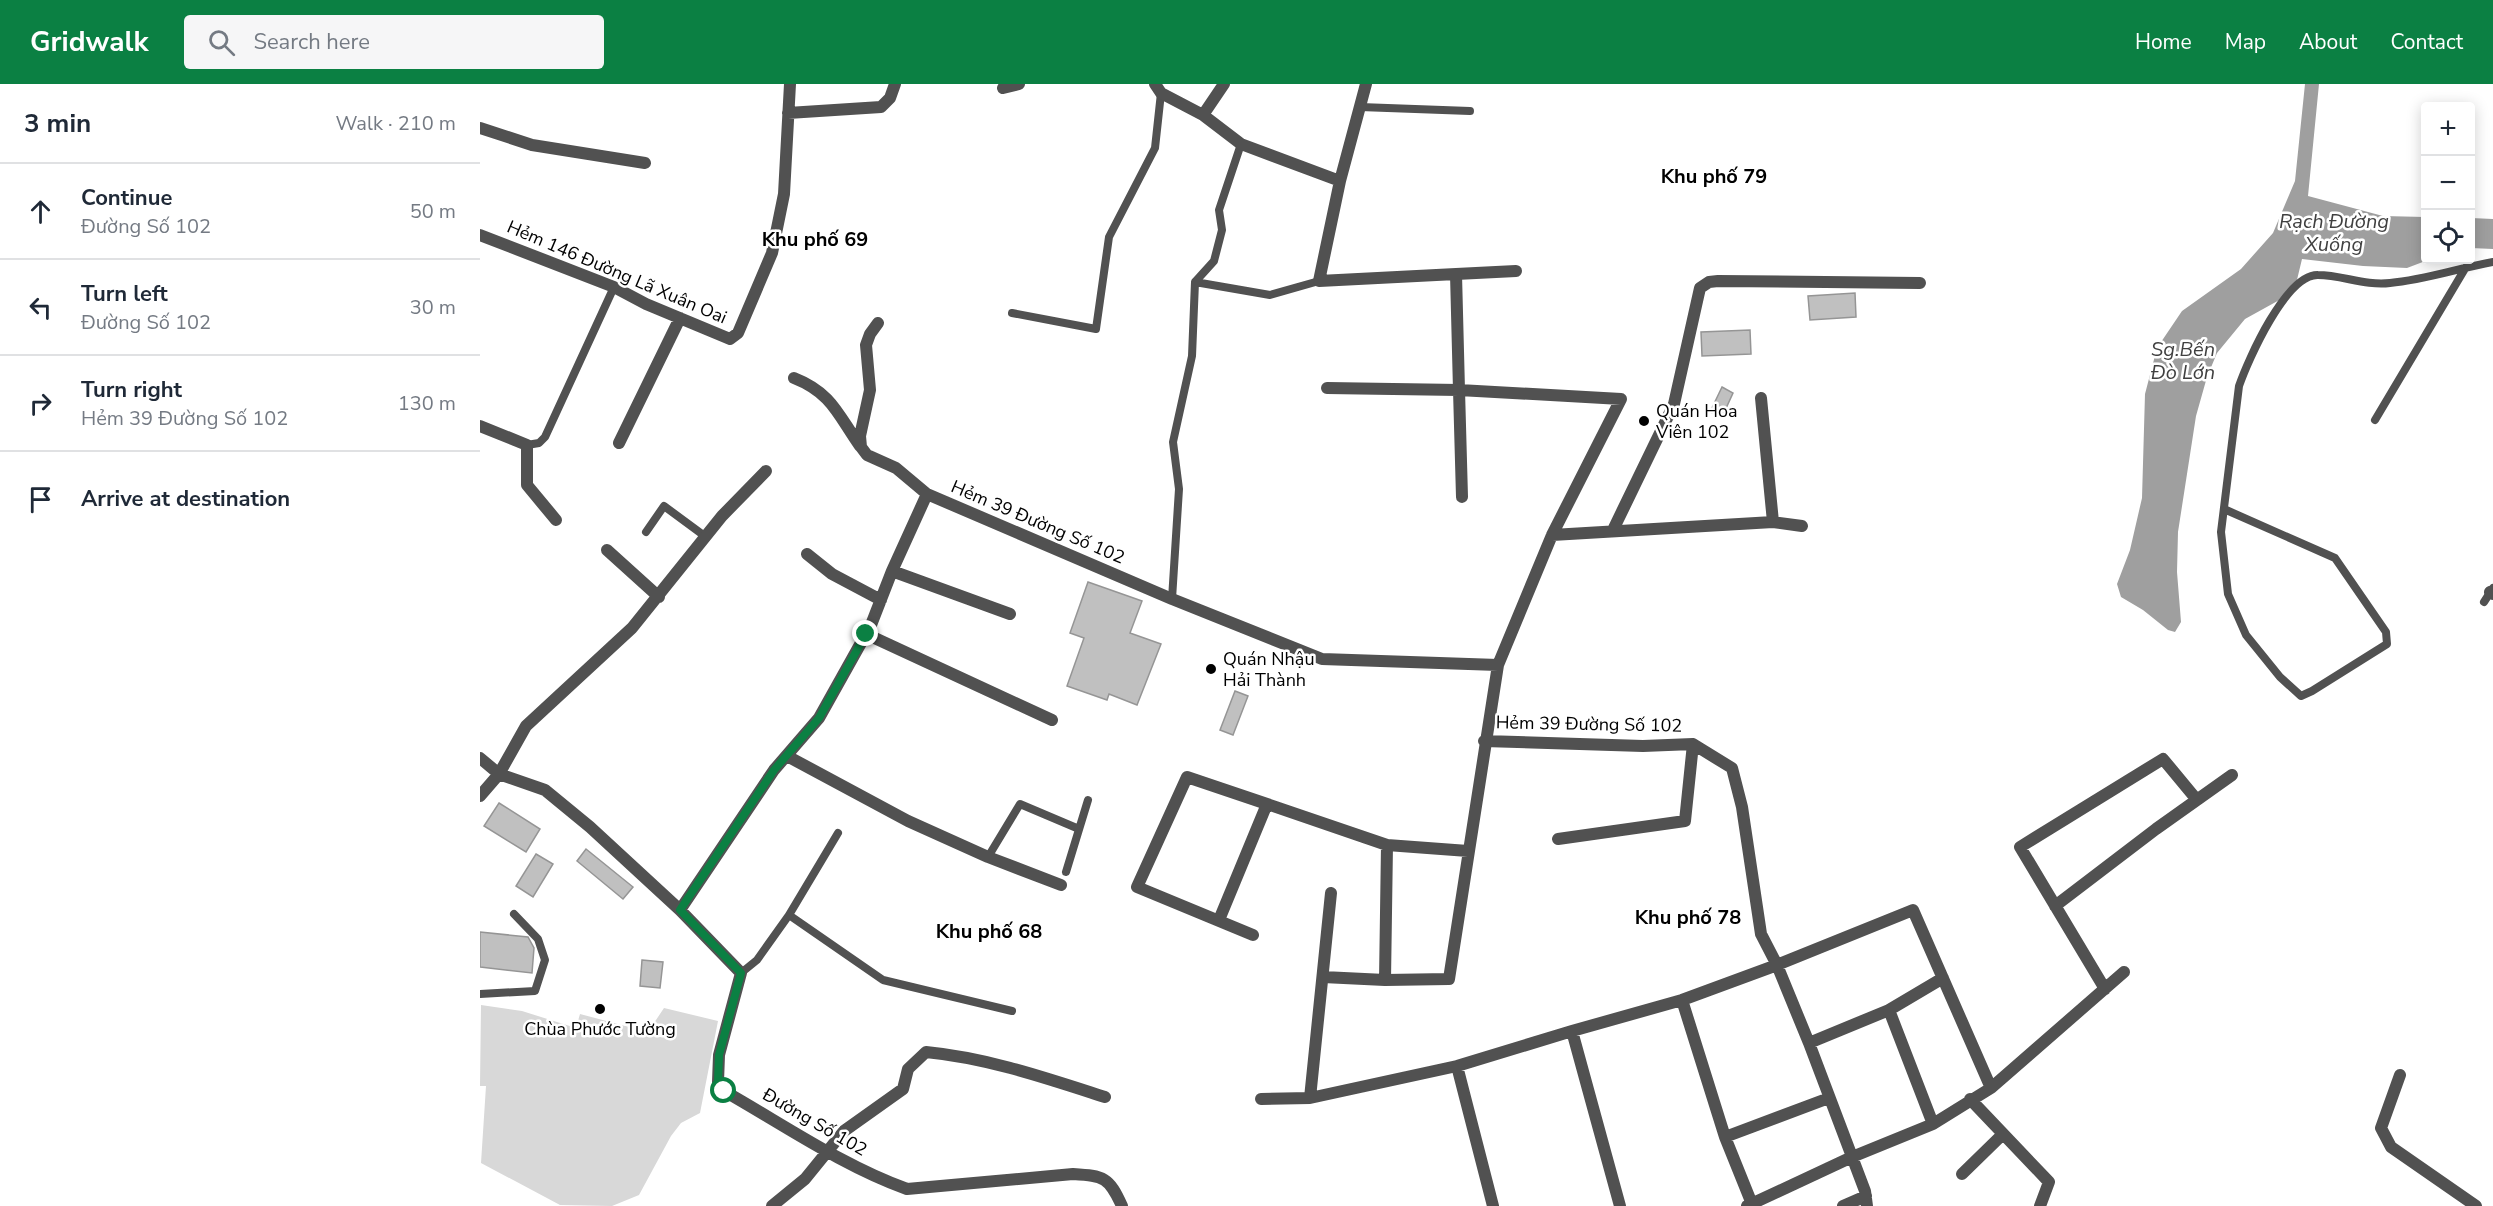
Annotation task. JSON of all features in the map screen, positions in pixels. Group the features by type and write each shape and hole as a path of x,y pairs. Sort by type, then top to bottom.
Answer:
{"street":[{"path":"790,84 788,113 881,107 890,98 895,84"},
{"path":"1003,88 1019,84"},
{"path":"1203,115 1224,84"},
{"path":"1366,84 1340,181 1319,281 1516,271"},
{"path":"1158,89 1203,115 1241,144 1340,181"},
{"name":"Hẻm 146 Đường Lã Xuân Oai","path":"480,235 614,287 730,339 738,333 772,253 784,194 788,113"},
{"path":"480,128 532,144 645,163"},
{"path":"1456,274 1462,497"},
{"path":"1613,530 1674,404 1700,288 1709,282 1718,280 1920,283"},
{"path":"620,443 680,318"},
{"path":"861,447 860,436 870,390 866,345 870,334 878,324"},
{"path":"794,378 812,385 822,393 861,447 876,460 896,468 927,494"},
{"path":"1323,977 1385,980 1449,979 1484,741 1498,665 1552,535 1621,399 1459,390 1327,388"},
{"path":"1761,399 1773,522"},
{"path":"480,426 527,445 527,484 556,520"},
{"path":"480,796 499,774 526,726 632,628 722,516 766,471"},
{"name":"Hẻm 39 Đường Số 102","path":"680,910 774,770 819,718 866,634 927,494 1172,599 1322,659 1498,665"},
{"path":"1552,535 1773,522 1802,526"},
{"path":"607,550 658,597"},
{"path":"807,554 832,574 881,600"},
{"path":"892,572 1010,614"},
{"path":"866,634 1052,720"},
{"name":"Hẻm 39 Đường Số 102","path":"1484,741 1643,746 1693,744 1732,768 1742,807 1761,934 1777,965"},
{"name":"Hẻm 39 Đường Số 102","path":"1558,839 1685,821 1693,744"},
{"path":"787,756 908,821 988,857 1061,885"},
{"path":"480,758 499,774 545,790 590,827 680,910 741,973"},
{"path":"2105,989 2020,847 2163,759 2196,800"},
{"path":"2055,906 2232,775"},
{"path":"1253,934 1137,887 1187,777 1387,845 1468,851"},
{"path":"1218,920 1267,804"},
{"path":"1385,980 1387,845"},
{"path":"1310,1098 1331,893"},
{"path":"1261,1099 1310,1098 1457,1066 1683,1000 1913,910 1991,1088"},
{"path":"1777,965 1809,1043 1866,1198 1843,1206"},
{"path":"1683,1000 1725,1137 1749,1205 1852,1157 1933,1124 1991,1088 2124,972"},
{"name":"Đường Số 102","path":"741,973 719,1055 718,1082 724,1091 827,1151 883,1180 908,1189 1073,1174 1098,1175 1113,1186 1122,1206"},
{"path":"1809,1043 1889,1010 1943,978"},
{"path":"1889,1010 1933,1124"},
{"path":"1572,1031 1620,1206"},
{"path":"772,1206 805,1179 844,1131 903,1089 908,1069 926,1052 960,1055 1014,1068 1105,1097"},
{"path":"1457,1066 1493,1206"},
{"path":"2400,1075 2381,1128 2391,1147 2476,1206"},
{"path":"1725,1137 1829,1098"},
{"path":"1970,1099 2049,1182 2040,1206"},
{"path":"1962,1174 2003,1134"}],"lane":[{"path":"1012,313 1096,329 1109,237 1155,148 1158,89"},
{"path":"1360,107 1470,111"},
{"path":"1172,599 1179,489 1173,441 1192,356 1195,282 1214,261 1222,230 1219,210 1241,144"},
{"path":"2224,509 2335,558 2386,632 2387,644 2301,696 2280,676 2246,635 2228,594 2221,532 2238,386 2246,364 2277,307 2303,279 2316,274 2369,284 2391,284 2493,262"},
{"path":"2375,420 2466,267"},
{"path":"1195,282 1270,295 1319,281"},
{"path":"527,445 538,443 545,437 614,287"},
{"path":"646,532 664,506 706,537"},
{"path":"1066,872 1088,800"},
{"path":"988,857 1020,804 1079,829"},
{"path":"741,973 757,960 789,915 838,833"},
{"path":"480,994 535,991 545,960 538,939 514,914"},
{"path":"789,915 883,980 1012,1011"}],"shaded area":[{"path":"481,1005 522,1011 576,1028 580,1014 648,1032 664,1008 718,1021 700,1113 681,1123 671,1136 639,1195 612,1206 560,1205 481,1163 486,1086 480,1086"}],"water":[{"name":"Sg.Bến Đò Lớn","path":"2305,84 2319,84 2308,196 2383,216 2421,217 2421,263 2407,268 2302,259 2296,284 2283,298 2245,319 2217,353 2207,377 2196,416 2178,532 2177,572 2181,622 2175,632 2168,630 2143,610 2121,597 2117,584 2130,550 2142,498 2145,394 2157,348 2182,311 2241,269 2273,233 2295,181"},
{"path":"2475,218 2493,219 2493,249 2475,248"}],"building":[{"path":"1855,293 1856,317 1810,320 1808,296"},
{"path":"1750,330 1751,354 1702,356 1701,332"},
{"path":"1722,387 1733,393 1722,417 1710,412"},
{"path":"1088,582 1142,601 1130,633 1161,644 1137,705 1109,694 1107,700 1067,686 1084,638 1070,633"},
{"path":"1235,691 1248,696 1233,735 1220,730"},
{"path":"499,803 540,829 526,852 484,826"},
{"path":"586,849 633,887 623,899 577,861"},
{"path":"536,854 553,864 533,897 516,886"},
{"path":"480,932 528,937 534,948 532,973 480,967"},
{"path":"642,960 663,962 660,988 640,986"}],"place":[{"name":"Quán Hoa Viên 102","path":"1644,421"},
{"name":"Quán Nhậu Hải Thành","path":"1211,669"},
{"name":"Chùa Phước Tường","path":"600,1009"}],"district":[{"name":"Khu phố 79","path":"1714,176"},
{"name":"Khu phố 69","path":"815,239"},
{"name":"Khu phố 78","path":"1688,917"},
{"name":"Khu phố 68","path":"989,931"}],"route":[{"path":"724,1091 718,1082 719,1055 741,973 680,910 774,770 819,718 866,634"}],"water label":[{"name":"Rạch Đường Xuống","path":"2334,232"}]}
